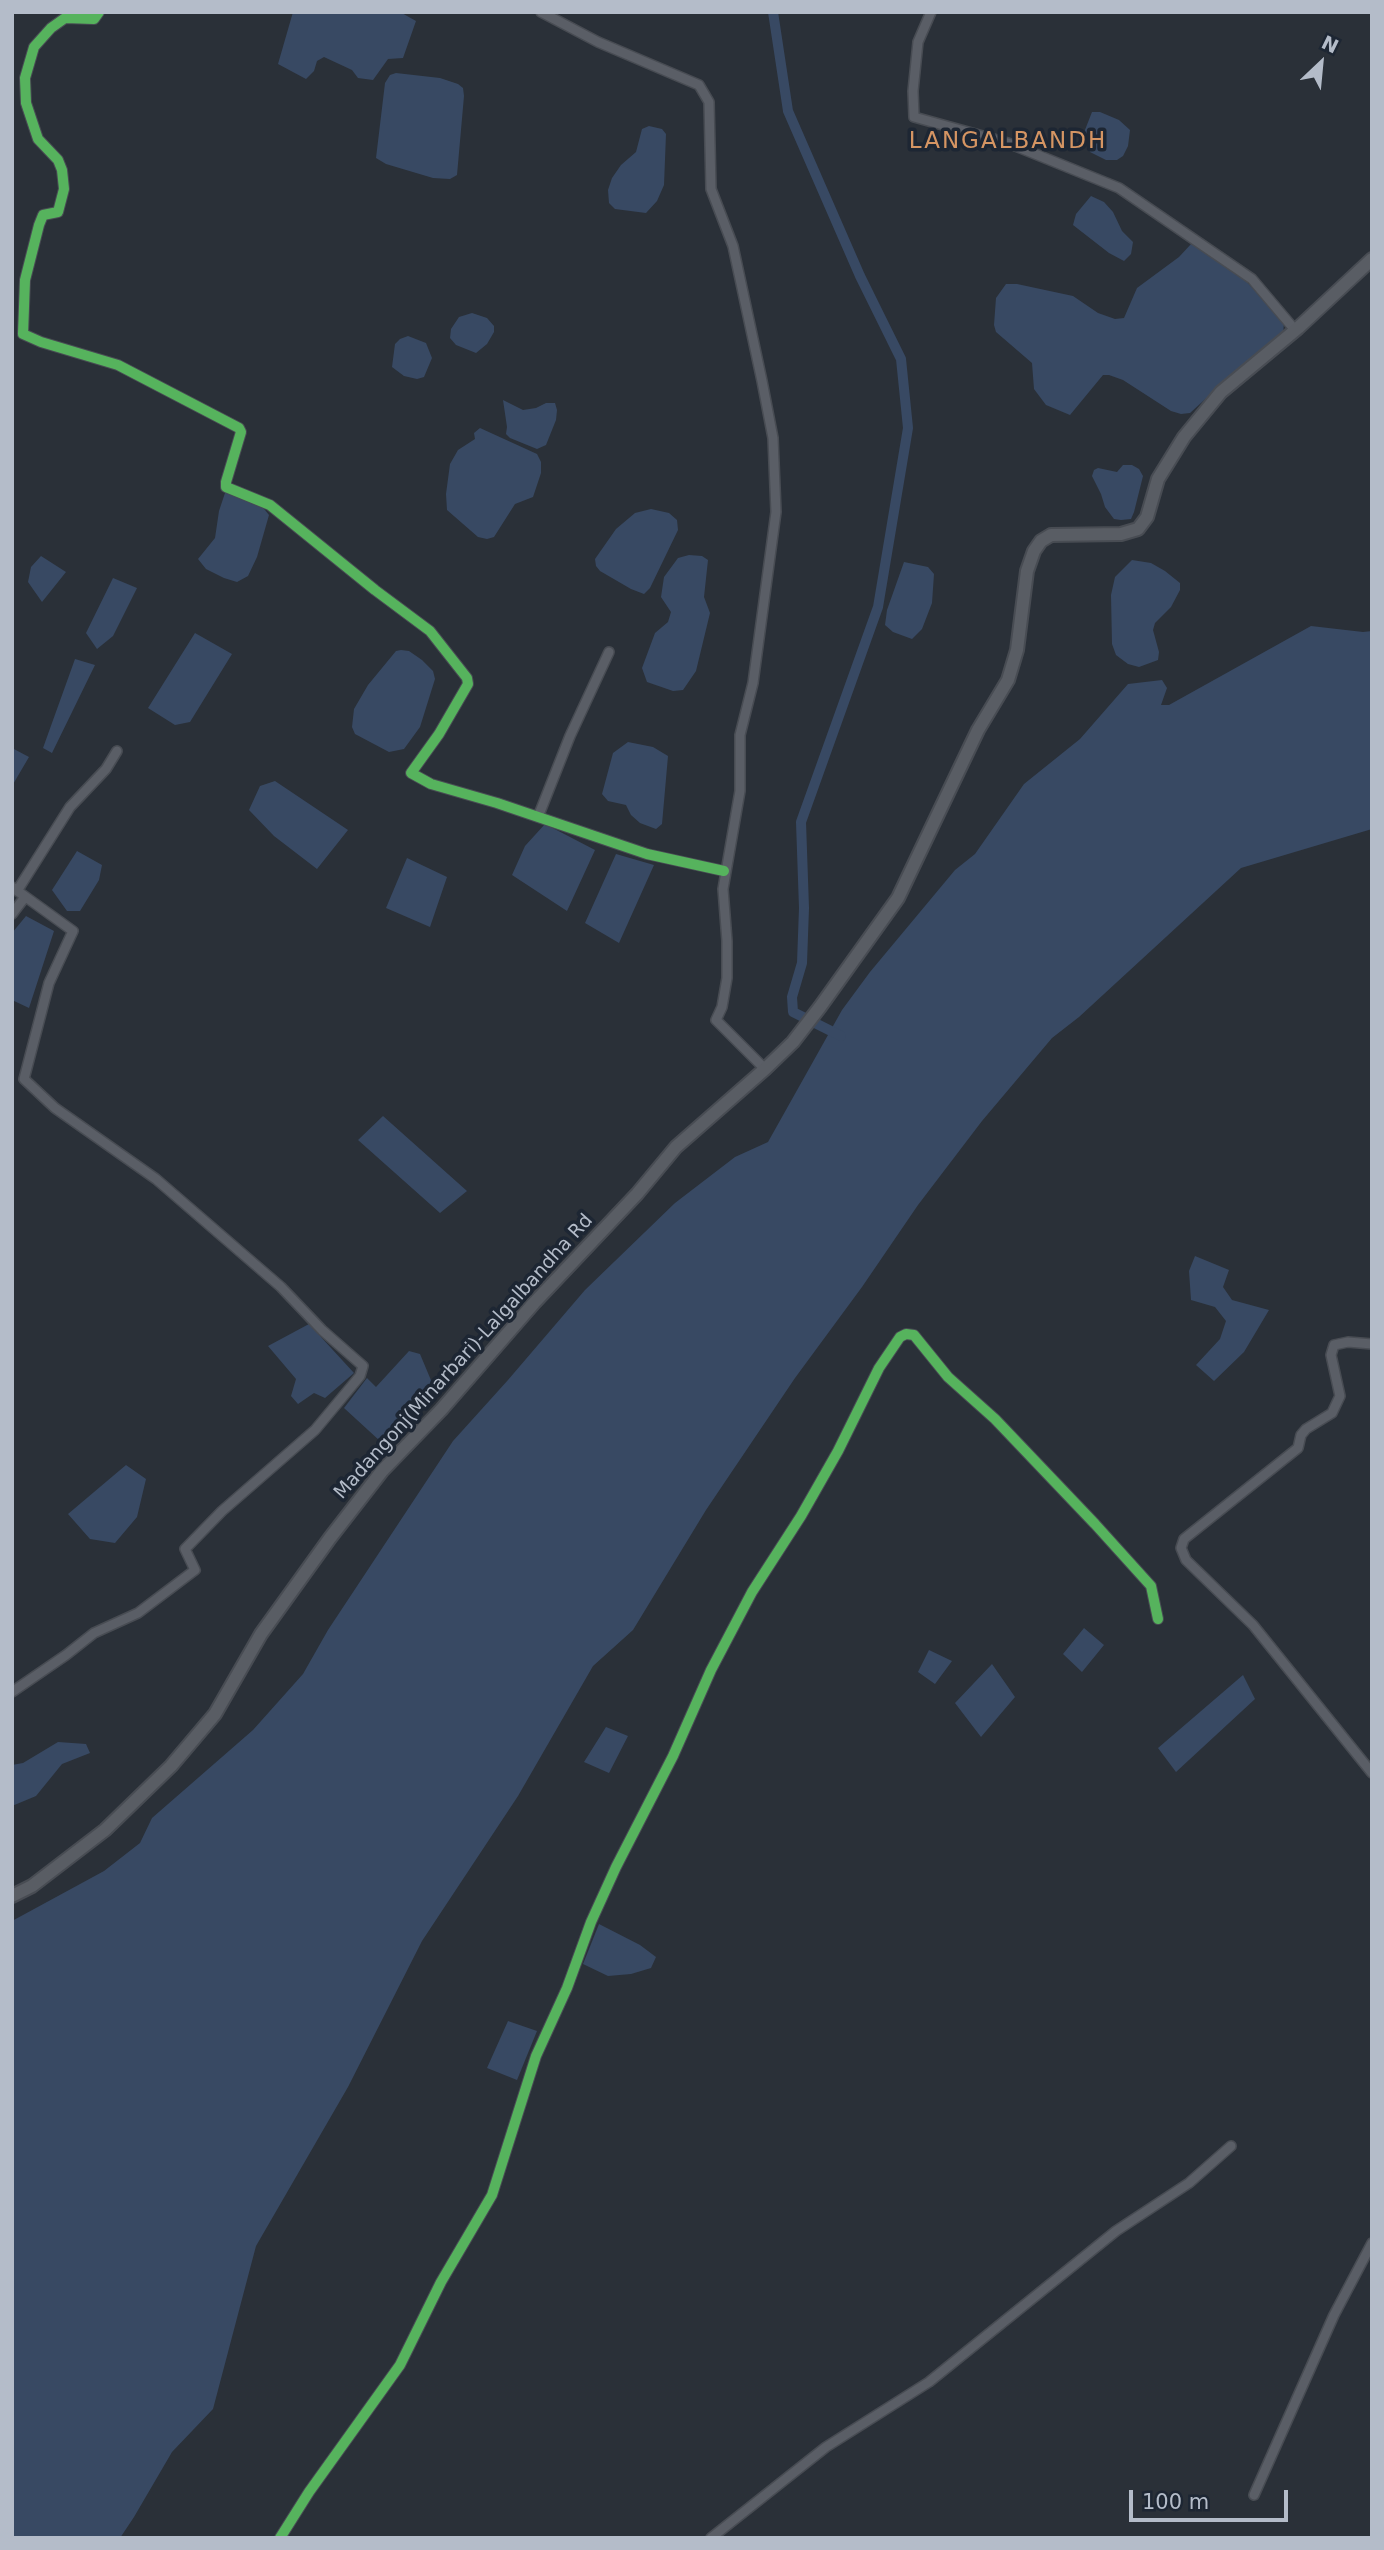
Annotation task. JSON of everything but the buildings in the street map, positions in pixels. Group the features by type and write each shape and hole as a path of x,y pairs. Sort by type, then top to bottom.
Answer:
{"main road":[{"path":"1295,330 1372,259"},
{"name":"Madangonj(Minarbari)-Lalgalbandha Rd","path":"12,1896 32,1886 105,1830 171,1766 215,1714 261,1634 382,1471 441,1410 534,1303 608,1226 676,1147 793,1042 898,898 978,730 1008,680 1017,650 1027,571 1041,541 1051,535 1121,534 1138,529 1147,517 1158,479 1184,437 1221,392 1295,330"}],"street":[{"path":"99,12 94,19 65,18 51,28 34,47 25,78 26,103 38,139 58,159 64,189 58,212 43,215 38,225 25,280 23,334 118,365 239,428 241,432 226,487 270,505 430,631 467,678 468,684 411,773 431,784 647,854 724,871"},
{"path":"541,12 598,42 699,85 709,102 711,189 733,246 762,381 773,438 776,512 752,683 740,735 740,791 724,871 727,978 722,1007 716,1020 765,1069"},
{"path":"931,12 918,42 913,91 914,117 1008,143 1119,188 1252,279 1295,330"},
{"path":"538,817 570,736 609,652"},
{"path":"12,914 18,892 70,807 106,769 117,751"},
{"path":"12,1692 94,1633 138,1612 195,1570 185,1549 222,1511 315,1430 360,1376 363,1366 322,1330 281,1287 156,1179 55,1108 24,1079 49,983 73,931 18,892"},
{"path":"280,2538 309,2492 400,2365 441,2282 492,2194 536,2056 616,1867 752,1592 801,1516 838,1451 879,1368 900,1337 906,1334 914,1335 948,1377 995,1419 1095,1524 1151,1586 1158,1619"},
{"path":"1372,1344 1348,1342 1334,1345 1331,1355 1340,1396 1332,1413 1306,1429 1301,1435 1298,1448 1184,1539 1181,1548 1186,1560 1253,1625 1372,1773"},
{"path":"711,2538 826,2447 929,2382 1116,2231 1189,2183 1231,2146"},
{"path":"1254,2495 1334,2315 1372,2243"}],"water":[{"path":"293,12 400,12 416,21 403,58 388,59 373,80 358,78 352,70 324,57 317,61 314,71 306,79 278,64"},
{"path":"396,73 440,78 463,88 457,175 450,179 433,178 386,164 376,158 385,83 390,75"},
{"path":"1092,112 1100,112 1119,120 1130,130 1128,146 1123,156 1117,160 1106,160 1090,152 1083,135"},
{"path":"649,126 662,129 666,134 664,185 657,201 646,213 615,209 609,203 608,190 612,178 621,165 636,152 642,129"},
{"path":"1091,196 1104,202 1113,212 1122,231 1133,242 1131,254 1124,261 1109,253 1073,225 1076,214"},
{"path":"1192,243 1246,281 1284,323 1283,334 1256,353 1190,413 1171,411 1123,380 1109,375 1103,375 1070,415 1046,405 1034,389 1032,363 996,332 996,298 1006,284 1073,296 1098,313 1115,319 1124,318 1137,288 1179,257"},
{"path":"472,313 487,318 494,326 494,332 487,344 476,353 456,345 450,338 451,329 459,317"},
{"path":"408,336 426,343 432,358 424,377 417,379 404,376 392,367 395,344"},
{"path":"503,400 523,410 555,403 556,420 546,445 537,449 506,434"},
{"path":"480,428 537,454 541,462 541,473 533,497 515,504 494,537 487,539 478,537 447,510 450,464 458,450 475,439 474,433"},
{"path":"1123,465 1132,465 1139,469 1143,476 1131,519 1121,520 1114,519 1105,507 1092,476 1098,468 1117,472"},
{"path":"225,493 232,493 261,505 269,515 257,557 248,576 237,582 206,569 198,559 215,538"},
{"path":"651,509 669,513 677,520 678,530 650,588 644,594 600,571 595,559 616,529 635,513"},
{"path":"41,556 66,572 42,602 28,582 31,567"},
{"path":"702,556 708,560 704,597 710,613 696,671 683,690 673,691 647,682 642,668 655,633 668,622 671,612 661,597 664,577 678,558"},
{"path":"1132,560 1151,563 1180,583 1180,590 1171,607 1155,623 1153,630 1159,652 1158,660 1139,667 1128,664 1116,655 1112,644 1111,595 1115,577"},
{"path":"904,562 928,567 934,574 932,603 922,629 912,639 893,632 885,625 887,610"},
{"path":"113,578 137,588 113,636 97,649 86,633"},
{"path":"1311,626 1372,631 1372,829 1241,868 1079,1017 1052,1038 982,1121 918,1205 795,1378 706,1510 633,1630 593,1666 518,1796 422,1941 348,2087 256,2246 213,2409 172,2452 120,2538 12,2538 12,1921 104,1871 140,1843 152,1818 253,1730 303,1674 328,1630 453,1441 585,1290 675,1203 735,1157 768,1142 842,1010 955,870 975,854 1024,784 1080,739 1128,684 1162,680 1167,688 1161,705 1169,705"},
{"path":"195,633 232,654 190,722 175,725 148,708"},
{"path":"396,651 409,651 422,660 433,671 435,679 420,727 404,749 389,752 355,734 352,727 354,709 368,685"},
{"path":"75,659 95,665 52,753 43,748"},
{"path":"628,742 653,747 668,756 662,824 656,829 640,823 631,815 626,805 608,801 602,794 613,753"},
{"path":"12,748 29,757 12,786"},
{"path":"275,781 348,830 317,869 274,836 249,810 260,786"},
{"path":"545,824 595,850 567,911 512,875 525,846"},
{"path":"77,851 102,865 99,880 80,911 67,911 52,890"},
{"path":"616,854 654,865 619,943 585,923"},
{"path":"407,858 447,877 430,927 386,908"},
{"path":"26,916 54,931 29,1008 12,1000 12,933"},
{"path":"383,1116 467,1191 440,1213 358,1140"},
{"path":"1195,1256 1229,1270 1223,1287 1232,1300 1269,1310 1244,1352 1214,1381 1196,1365 1220,1339 1226,1321 1215,1307 1191,1300 1189,1271"},
{"path":"309,1324 354,1373 325,1398 314,1393 298,1404 291,1396 296,1379 268,1346"},
{"path":"409,1351 420,1354 433,1385 420,1406 380,1441 344,1408 367,1378 376,1387"},
{"path":"126,1465 146,1479 137,1517 115,1543 90,1539 68,1514"},
{"path":"1084,1628 1104,1645 1082,1672 1063,1654"},
{"path":"929,1650 952,1661 935,1684 918,1672"},
{"path":"992,1664 1015,1697 981,1737 955,1703"},
{"path":"1243,1675 1255,1699 1176,1772 1158,1748"},
{"path":"606,1727 628,1736 609,1773 584,1762"},
{"path":"58,1742 86,1744 90,1753 62,1764 36,1796 12,1806 12,1765 23,1763"},
{"path":"599,1924 640,1945 656,1957 651,1968 631,1974 608,1976 583,1964"},
{"path":"508,2021 537,2031 517,2080 487,2068"}],"waterway":[{"path":"773,12 788,111 860,276 901,359 908,428 878,607 801,822 804,908 802,963 792,997 793,1012 841,1036"}],"cycle path":[{"path":"99,12 94,19 65,18 51,28 34,47 25,78 26,103 38,139 58,160 64,189 58,212 43,215 39,225 25,280 23,334 118,365 239,428 241,432 226,487 270,505 430,631 467,678 468,684 439,734 411,773 431,784 497,803 647,854 724,871"},
{"path":"280,2538 309,2492 400,2365 441,2282 492,2195 536,2056 616,1867 673,1756 711,1670 752,1592 801,1516 838,1451 879,1368 900,1337 906,1334 914,1335 948,1377 995,1419 1095,1524 1151,1586 1158,1619"}],"district":[{"name":"LANGALBANDH","path":"1008,142"}]}
